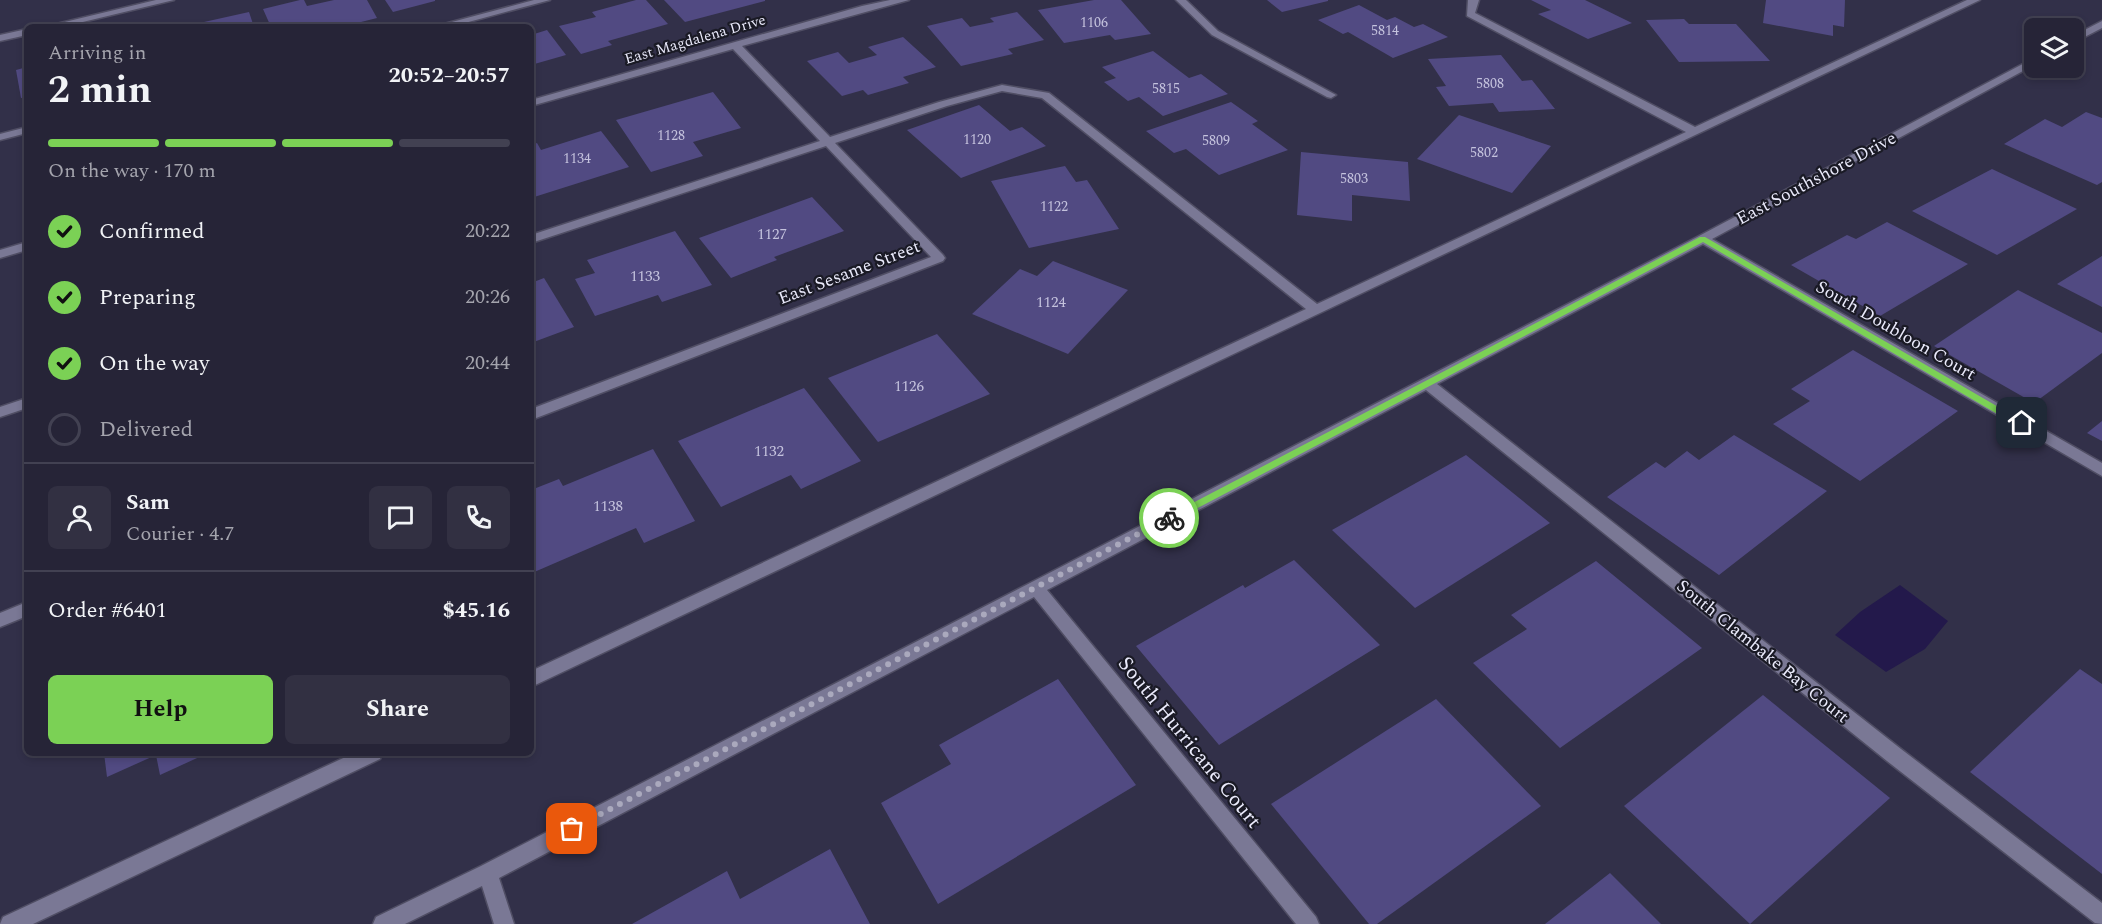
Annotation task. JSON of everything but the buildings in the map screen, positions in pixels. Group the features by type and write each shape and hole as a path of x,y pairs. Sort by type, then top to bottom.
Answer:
{"street":[{"path":"62,24 169,0"},
{"path":"450,24 545,0"},
{"name":"East Magdalena Drive","path":"534,102 865,8 904,0"},
{"path":"1181,0 1215,33 1331,95"},
{"path":"1474,0 1470,14 1693,131"},
{"path":"534,678 1966,1"},
{"path":"2084,34 2102,24"},
{"path":"0,38 24,33"},
{"name":"East Sesame Street","path":"534,414 939,258 735,45"},
{"name":"East Southshore Drive","path":"383,924 488,873 1036,588 1703,238 2024,66"},
{"path":"534,238 1002,88 1045,95 1315,309"},
{"path":"0,137 24,131"},
{"name":"South Doubloon Court","path":"1703,238 2102,470"},
{"path":"0,254 24,247"},
{"name":"South Clambake Bay Court","path":"1426,383 1894,755 2102,916"},
{"path":"0,412 24,404"},
{"name":"South Hurricane Court","path":"1036,588 1309,924"},
{"path":"0,620 24,610"},
{"path":"10,924 367,756"},
{"path":"488,873 504,924"}],"shaded area":[{"path":"1900,585 1948,621 1925,649 1886,672 1835,635 1860,612"}],"way so far":[{"path":"572,829 1169,518"}],"route":[{"path":"1169,518 1703,238 2022,423"}]}
